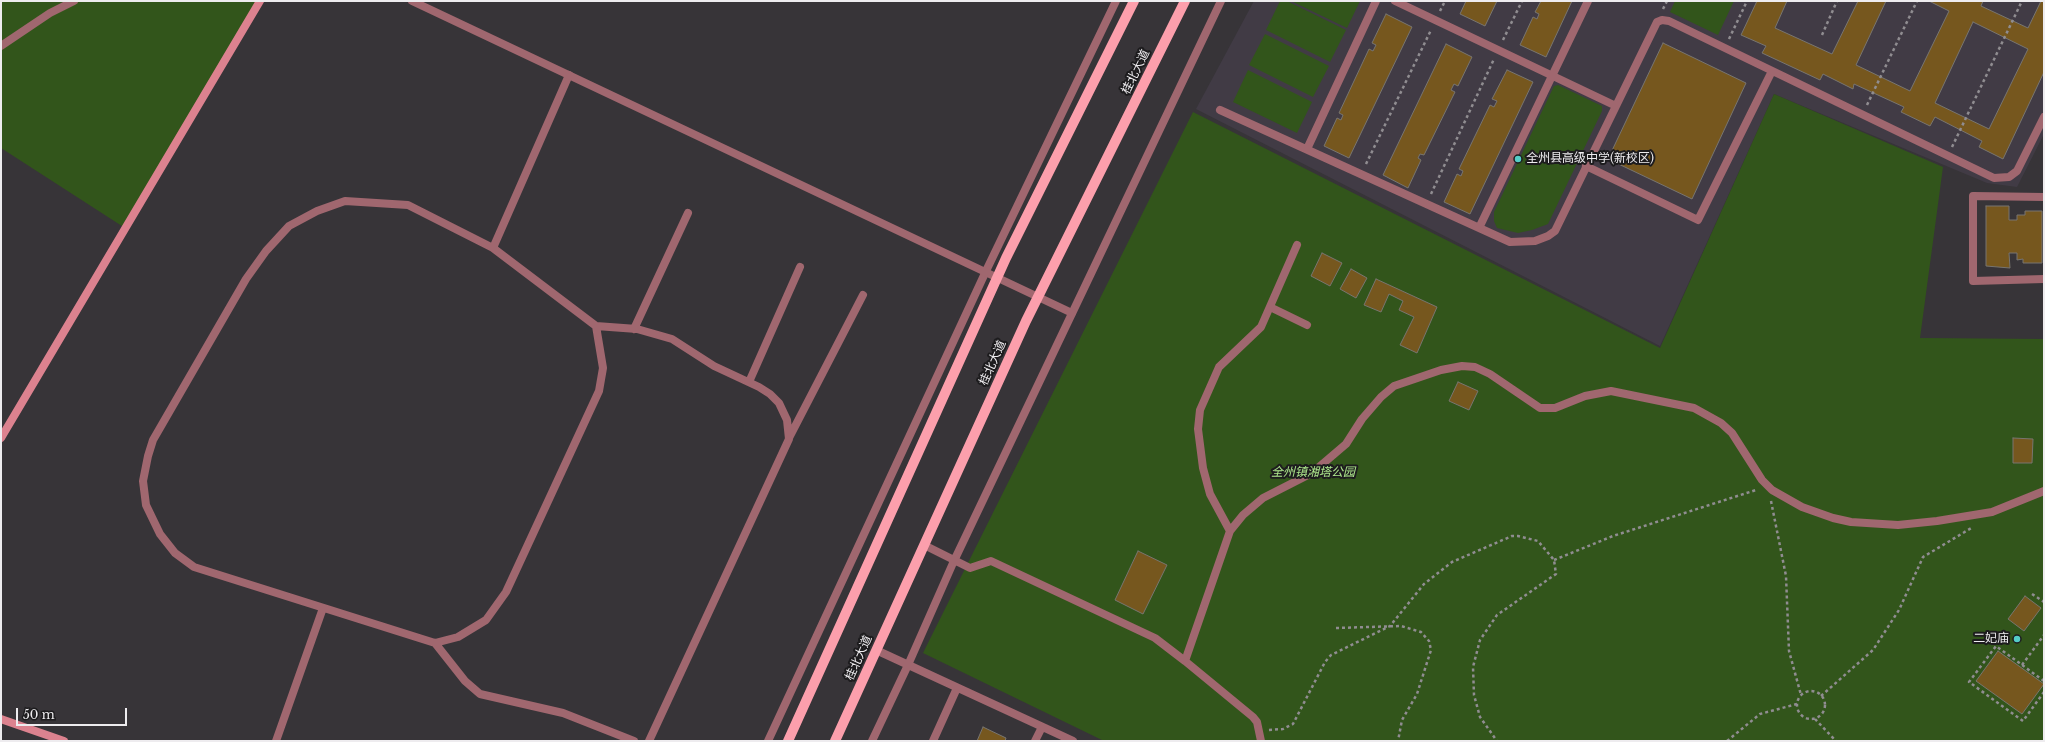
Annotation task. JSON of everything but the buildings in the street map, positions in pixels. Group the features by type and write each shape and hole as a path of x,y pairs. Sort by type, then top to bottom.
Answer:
{"main road":[{"path":"1,438 260,1"},
{"path":"788,741 998,276 1134,1"},
{"name":"桂北大道","path":"835,741 1038,296 1185,1"},
{"path":"1,719 64,741"}],"street":[{"path":"1,46 50,13 74,1"},
{"path":"412,1 998,276 1072,313"},
{"path":"768,741 986,271 1116,1"},
{"path":"872,741 955,560 1221,1"},
{"path":"1307,149 1376,1"},
{"path":"1395,1 1616,106"},
{"path":"1479,228 1588,1"},
{"path":"1220,110 1510,242 1535,240 1548,236 1555,230 1657,22 1669,21 1994,178 2009,177 2017,171 2044,117"},
{"path":"1586,166 1698,220 1772,71"},
{"path":"493,248 569,75"},
{"path":"2044,197 1973,196 1973,280 2044,279"},
{"path":"596,326 603,360 602,384 506,592 486,620 458,636 435,643 194,568 175,554 160,534 150,515 143,493 145,468 153,440 246,279 266,251 289,226 317,211 345,201 408,204 493,248 596,326 634,329 672,339 714,366 770,394 779,403 787,420 789,439"},
{"path":"634,329 688,213"},
{"path":"1230,531 1210,494 1203,468 1198,429 1200,410 1219,367 1261,327 1297,245"},
{"path":"748,382 800,267"},
{"path":"649,741 789,439 863,295"},
{"path":"1270,307 1307,325"},
{"path":"1185,661 1230,531 1243,515 1263,498 1312,473 1346,444 1362,419 1381,397 1394,386 1441,370 1462,366 1475,368 1490,374 1540,408 1555,408 1585,396 1610,391 1694,408 1721,423 1732,433 1762,480 1784,498 1802,507 1833,518 1851,522 1898,525 1992,512 2044,492"},
{"path":"924,545 970,568 991,561 1155,638 1253,717 1260,731 1261,741"},
{"path":"276,741 323,608"},
{"path":"435,643 465,681 480,694 563,713 634,741"},
{"path":"876,650 1073,741"},
{"path":"933,741 957,688"},
{"path":"1035,741 1042,727"}],"path":[{"path":"1361,174 1445,1"},
{"path":"1426,204 1522,1"},
{"path":"1725,48 1746,1"},
{"path":"1822,35 1837,1"},
{"path":"1863,114 1917,1"},
{"path":"1948,156 2022,1"},
{"path":"1554,560 1613,536 1768,486 1786,576 1789,651 1801,695 1797,708 1802,716 1810,720 1815,719 1822,714 1825,709 1824,700 1818,693 1809,691 1801,695"},
{"path":"1821,696 1873,650 1899,610 1923,557 1979,523"},
{"path":"1260,731 1284,729 1293,724 1325,662 1331,655 1390,626 1424,584 1452,562 1512,536 1532,538 1538,541 1554,560 1556,574 1497,615 1480,640 1473,667 1474,695 1480,717 1497,741"},
{"path":"2032,594 2044,602"},
{"path":"1336,628 1401,626 1422,632 1429,641 1431,650 1417,694 1402,720 1398,741"},
{"path":"2022,665 2044,635"},
{"path":"2044,681 1996,646 1969,682 2023,721 2044,692"},
{"path":"1727,741 1760,714 1797,704"},
{"path":"1815,719 1836,741"}],"shaded area":[{"name":"全州县高级中学(新校区)","path":"1254,1 2044,1 2044,134 2017,187 1987,183 1774,94 1660,346 1196,109"}],"green space":[{"path":"1,1 260,1 125,228 1,148"},
{"path":"1280,1 1287,1 1346,30 1330,62 1266,30"},
{"path":"1291,1 1360,1 1347,28"},
{"path":"1675,1 1734,1 1718,35 1670,12"},
{"path":"1265,34 1329,66 1313,97 1249,65"},
{"path":"1248,70 1312,102 1297,133 1233,102"},
{"path":"1558,85 1602,106 1602,111 1548,224 1518,233 1497,228 1494,221 1494,212 1554,86"},
{"name":"全州镇湘塔公园","path":"1774,94 1943,167 1920,338 2044,339 2044,741 1104,741 923,653 1193,112 1660,348"}],"place":[{"name":"全州县高级中学(新校区)","path":"1518,159"},
{"name":"二妃庙","path":"2017,639"}]}
